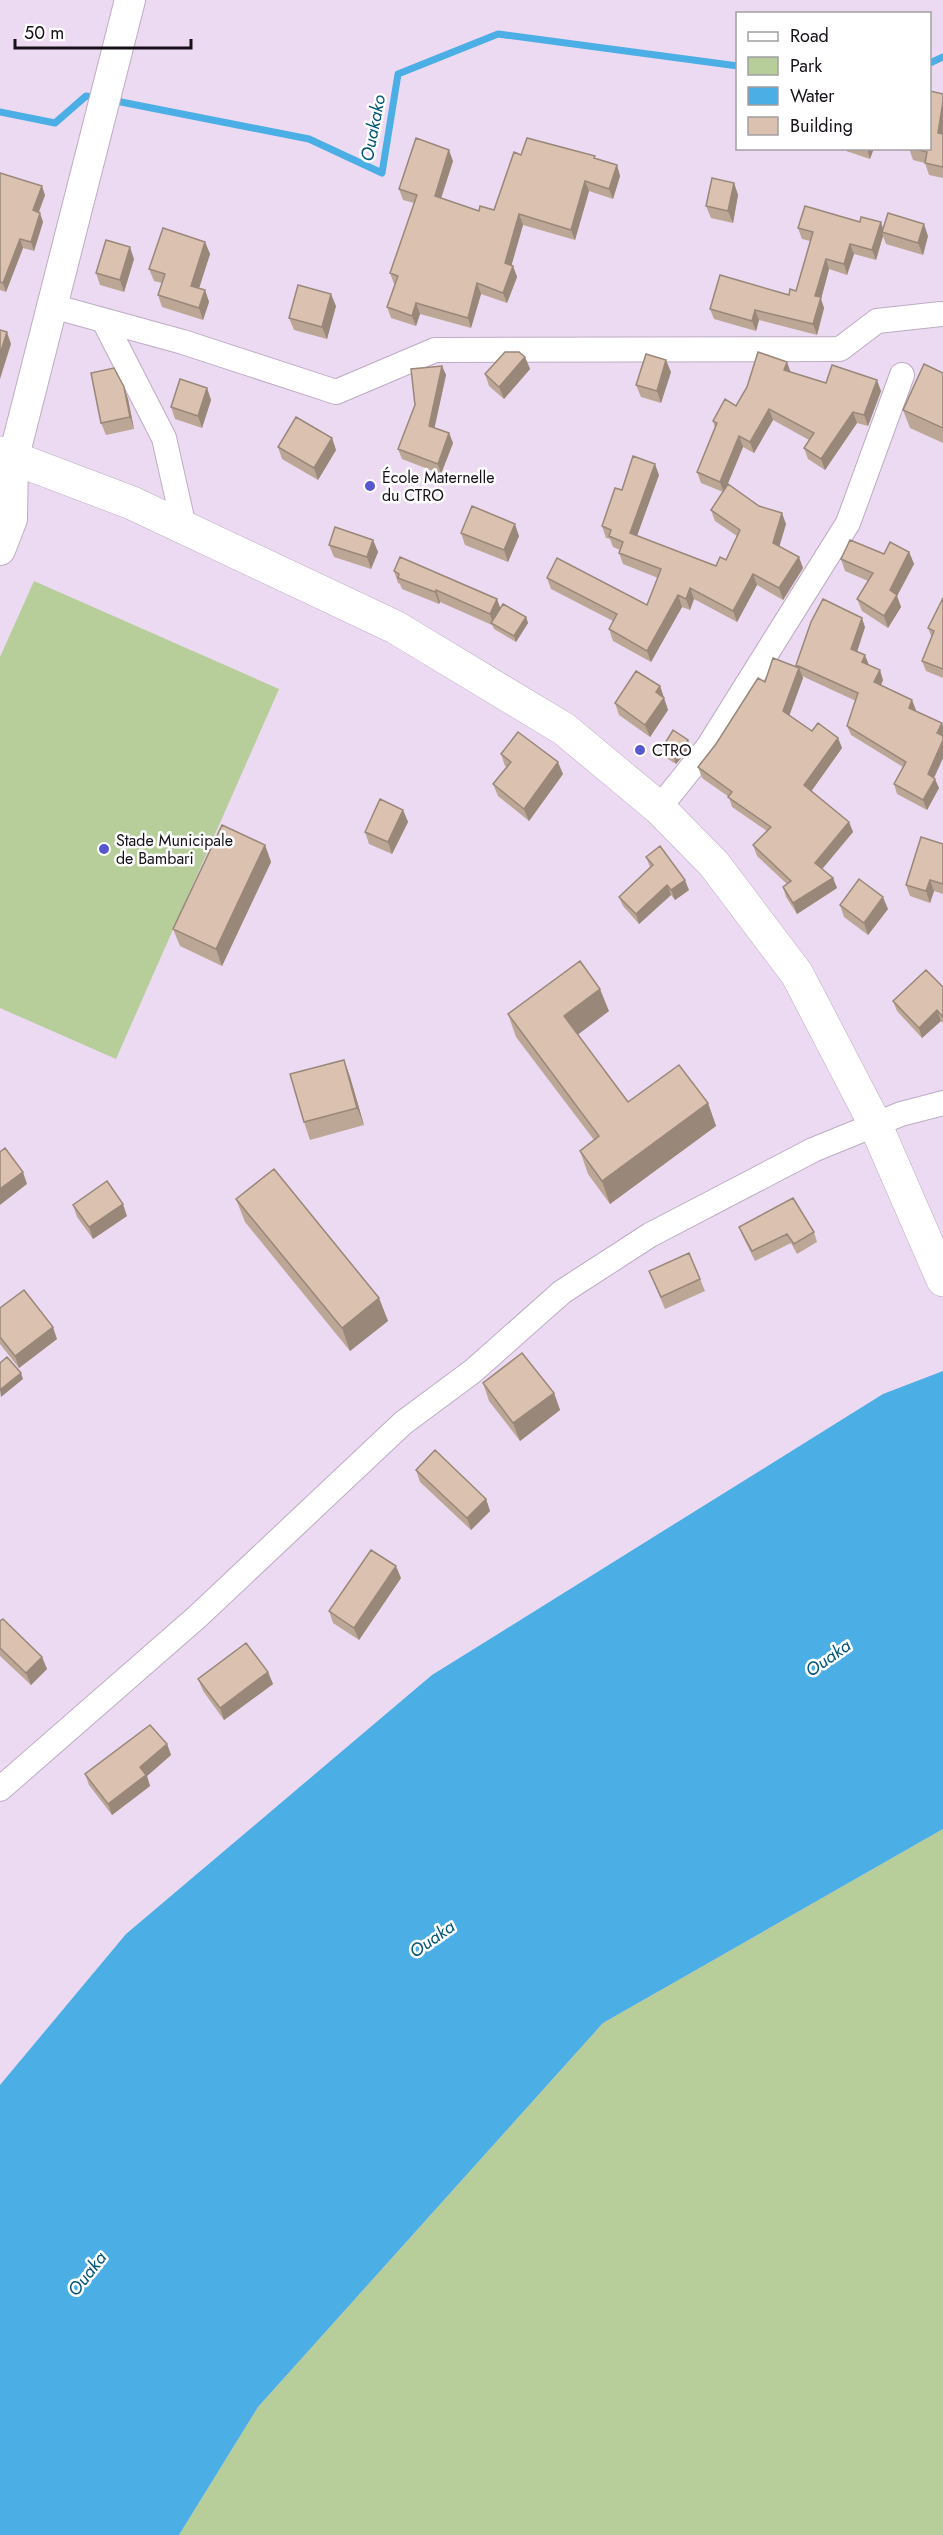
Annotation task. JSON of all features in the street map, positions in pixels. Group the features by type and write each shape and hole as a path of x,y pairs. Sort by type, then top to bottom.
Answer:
{"main road":[{"path":"7,457 132,503 395,627 564,729 659,808 714,864 797,974 876,1126 940,1275"}],"street":[{"path":"0,550 12,519 7,457 52,306 130,0"},
{"path":"52,306 183,342 336,392 435,350 840,349 877,321 940,314"},
{"path":"104,321 164,438 184,527"},
{"path":"659,808 708,747 848,523 902,375"},
{"path":"0,1789 197,1617 403,1423 473,1371 562,1292 650,1235 813,1150 876,1126 901,1113 943,1103"}],"green space":[{"name":"Stade Municipale de Bambari","path":"34,581 279,689 116,1059 0,1008 0,657"},
{"path":"943,1829 943,2535 179,2535 258,2407 603,2023"}],"water":[{"name":"Ouaka","path":"943,1371 943,1829 603,2023 258,2407 179,2535 0,2535 0,2085 126,1934 432,1675 883,1394"}],"building":[{"path":"931,91 943,94 938,133 943,134 943,167 925,163 927,152 919,150 931,150"},
{"path":"416,138 449,150 435,196 479,211 480,206 494,210 514,152 521,155 527,138 595,156 594,158 617,165 609,189 585,181 571,230 519,214 505,263 513,266 503,293 477,283 468,318 416,303 412,316 387,307 398,276 390,273 417,195 399,189"},
{"path":"0,173 42,186 33,210 40,213 31,242 20,239 3,283 0,282"},
{"path":"712,178 734,183 728,211 706,206"},
{"path":"805,206 860,222 861,217 881,222 872,250 850,244 844,264 826,259 815,296 821,297 813,324 755,310 752,321 710,309 720,275 789,295 790,289 796,291 813,232 798,228"},
{"path":"888,213 924,224 918,243 882,232"},
{"path":"163,228 205,242 191,286 205,290 199,308 158,295 165,274 149,269"},
{"path":"106,240 130,247 120,280 96,273"},
{"path":"298,285 331,294 322,327 289,318"},
{"path":"0,330 7,332 0,354"},
{"path":"505,352 519,352 525,357 499,387 485,374"},
{"path":"758,352 787,362 784,370 826,383 832,365 877,380 864,415 853,412 821,459 804,448 814,433 769,409 750,442 739,436 720,482 697,472 717,423 713,421 725,399 736,406 747,387"},
{"path":"646,354 666,360 657,391 636,385"},
{"path":"924,364 943,373 943,428 903,410"},
{"path":"442,366 429,426 449,433 438,464 398,449 415,405 411,369"},
{"path":"114,368 124,387 130,417 101,423 91,373"},
{"path":"180,379 207,388 198,416 171,407"},
{"path":"296,417 332,438 314,468 278,447"},
{"path":"633,456 655,464 630,533 716,566 720,557 726,560 740,530 711,510 728,484 759,506 782,513 773,543 799,557 779,588 753,574 733,611 690,588 686,599 678,595 647,651 609,629 617,614 547,578 557,558 647,605 661,569 619,553 623,542 609,536 611,530 602,526 615,488 622,490"},
{"path":"472,506 515,524 504,550 461,533"},
{"path":"335,527 373,540 367,557 329,545"},
{"path":"850,540 884,554 890,542 909,552 890,590 897,595 884,616 857,599 873,573 841,559"},
{"path":"400,557 497,599 490,614 436,590 435,592 398,578 399,574 394,571"},
{"path":"943,598 943,669 922,661 934,631 928,628"},
{"path":"823,599 862,618 851,649 865,655 862,662 880,670 874,682 912,700 909,708 942,723 937,733 943,736 943,740 928,774 935,779 923,800 894,784 906,762 847,726 858,693 796,665 811,622"},
{"path":"503,604 526,617 514,636 491,623"},
{"path":"773,658 799,668 783,711 812,731 818,723 838,738 804,785 849,822 815,863 833,878 793,903 783,887 791,881 753,845 771,827 728,797 732,792 698,767 716,744 758,678 765,682"},
{"path":"636,671 660,686 656,692 664,698 645,725 615,703"},
{"path":"673,730 688,740 674,758 661,750"},
{"path":"518,732 558,762 524,809 493,784 511,762 501,754"},
{"path":"380,799 403,810 388,842 365,832"},
{"path":"222,825 265,845 216,949 173,929"},
{"path":"921,837 943,844 943,884 930,880 926,891 906,885"},
{"path":"660,846 685,880 671,890 667,885 636,914 619,897 653,865 646,857"},
{"path":"859,879 883,897 864,923 840,905"},
{"path":"580,961 600,989 564,1016 628,1102 679,1065 708,1103 602,1181 580,1151 599,1136 508,1014"},
{"path":"926,970 943,987 943,1017 937,1010 919,1028 893,1001"},
{"path":"344,1060 357,1108 304,1122 290,1074"},
{"path":"5,1148 23,1172 0,1189 0,1152"},
{"path":"274,1169 379,1298 342,1328 236,1199"},
{"path":"107,1181 123,1204 89,1227 73,1205"},
{"path":"793,1198 814,1232 794,1244 787,1234 752,1251 739,1227"},
{"path":"689,1253 700,1279 661,1297 649,1271"},
{"path":"24,1290 53,1327 15,1356 0,1337 0,1308"},
{"path":"522,1353 554,1393 513,1423 483,1383"},
{"path":"7,1357 21,1373 0,1390 0,1363"},
{"path":"435,1450 486,1499 467,1518 416,1470"},
{"path":"371,1550 396,1566 354,1628 329,1611"},
{"path":"3,1619 42,1657 26,1673 0,1648 0,1621"},
{"path":"246,1643 268,1672 220,1708 198,1679"},
{"path":"150,1725 167,1744 140,1767 146,1775 108,1804 85,1774"}],"waterway":[{"name":"Ouakako","path":"111,100 309,139 382,173 398,74 498,34 736,66"},
{"name":"Ouakako","path":"931,63 943,57"},
{"name":"Ouakako","path":"0,112 55,123 86,96 97,98"}],"place":[{"name":"École Maternelle du CTRO","path":"370,486"},
{"name":"CTRO","path":"640,750"},
{"name":"Stade Municipale de Bambari","path":"104,849"}]}
